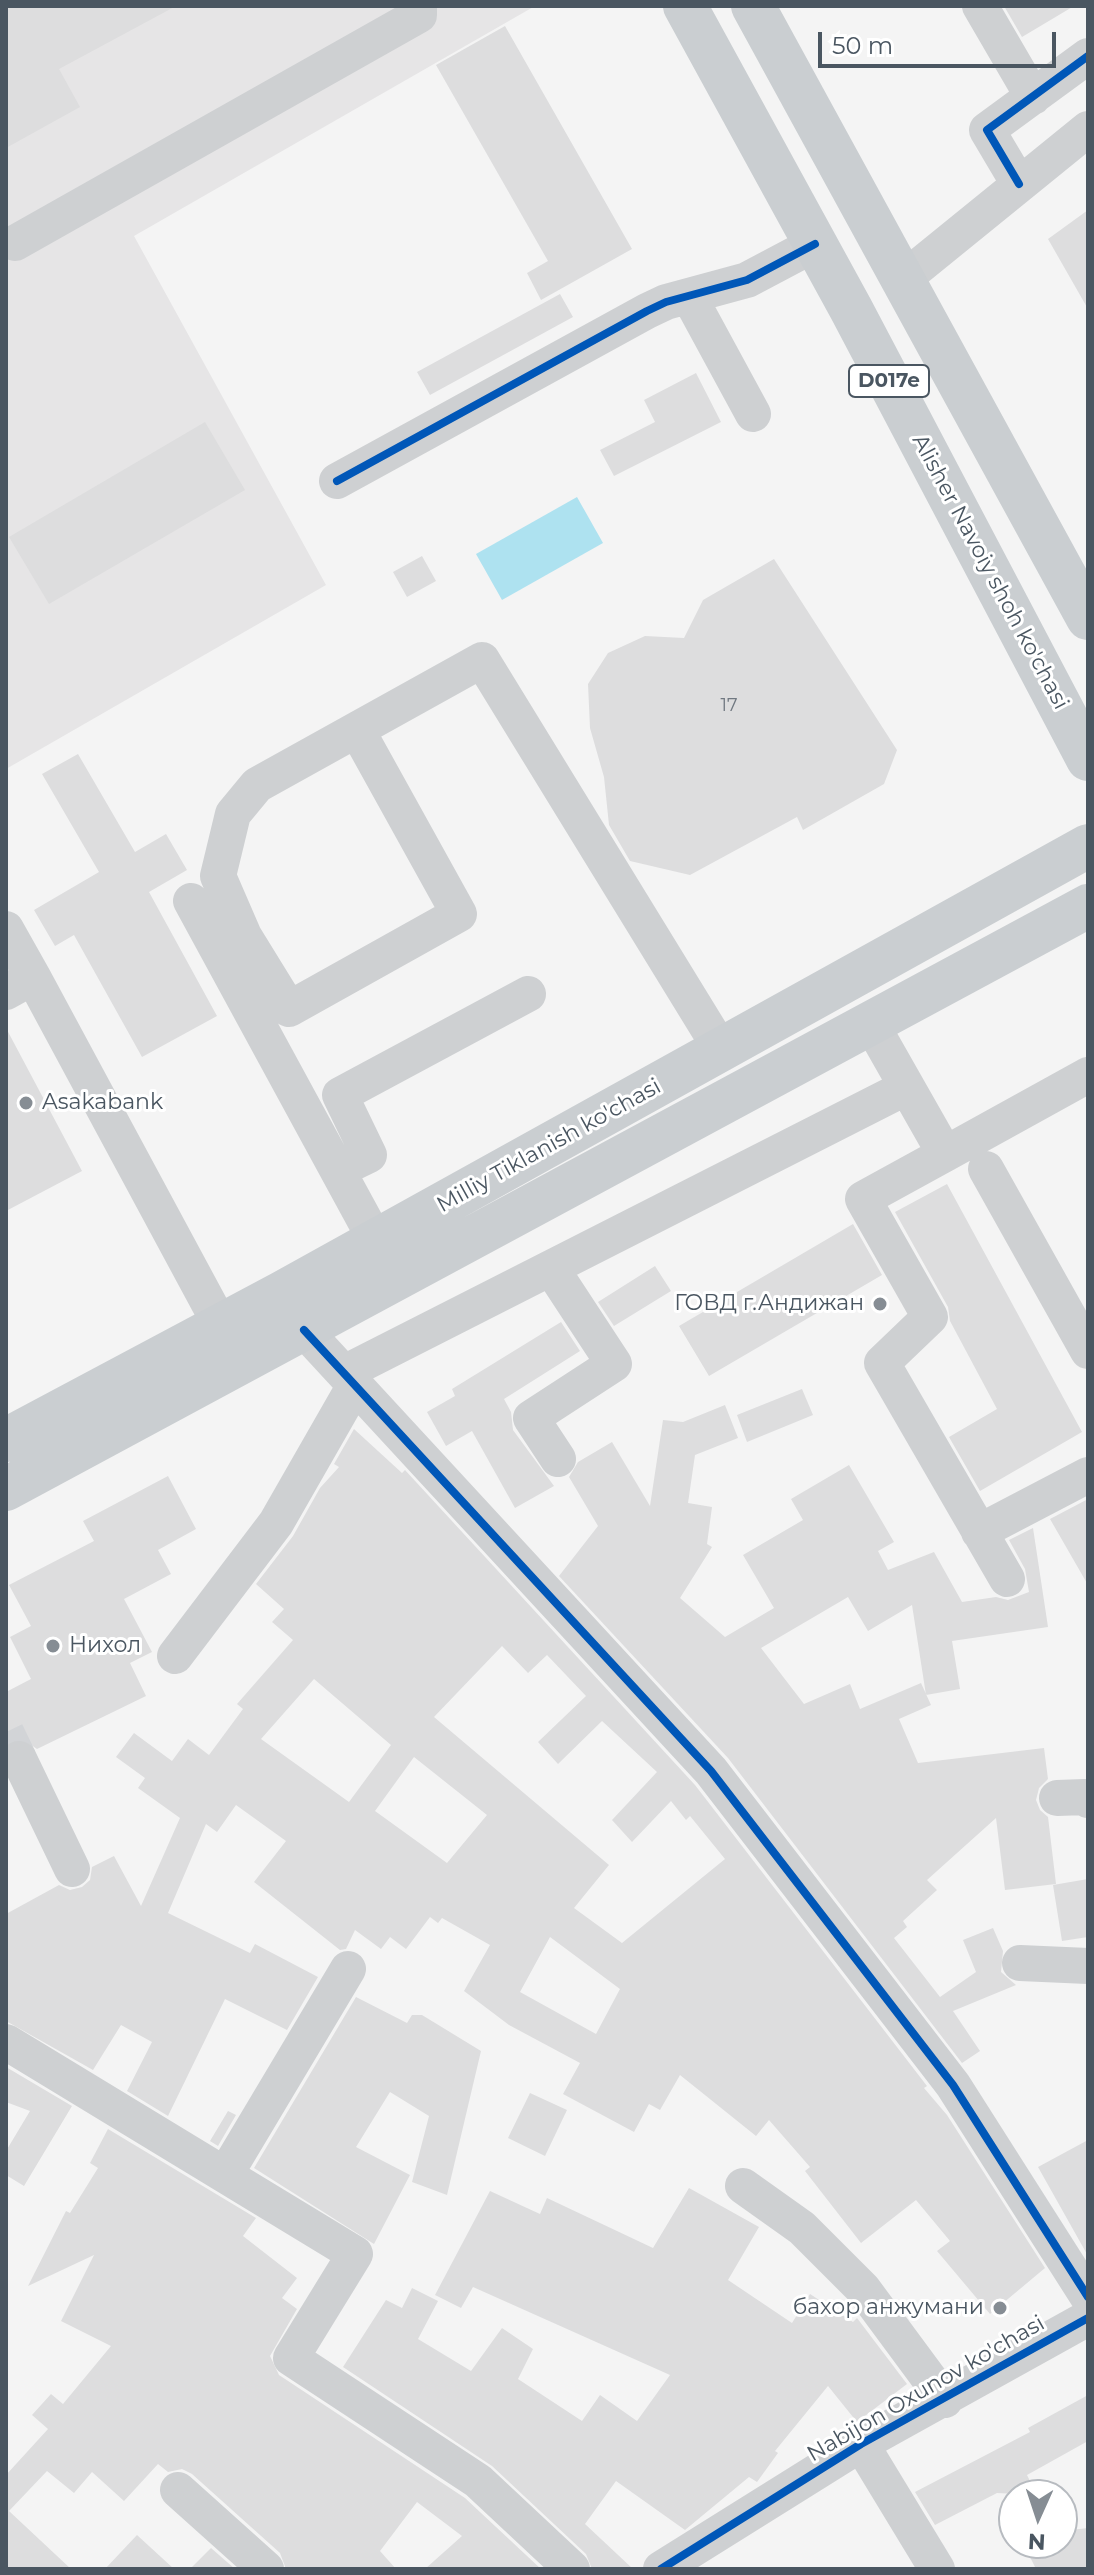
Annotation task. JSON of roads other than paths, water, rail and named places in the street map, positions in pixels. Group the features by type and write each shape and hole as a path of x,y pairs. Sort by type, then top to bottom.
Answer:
{"main road":[{"name":"Alisher Navoiy shoh ko'chasi","path":"685,6 851,309 1088,759"},
{"name":"D017e","path":"753,6 1088,618"},
{"path":"851,309 902,280"},
{"name":"Milliy Tiklanish ko'chasi","path":"6,1489 304,1330 722,1051 1088,846"},
{"name":"Milliy Tiklanish ko'chasi","path":"8,1434 221,1326 376,1241 745,1089 1088,906"},
{"path":"849,981 870,1022"},
{"path":"722,1051 745,1089"}],"street":[{"path":"15,243 419,15 419,6"},
{"path":"980,6 1033,97"},
{"path":"1019,184 987,130 1088,56"},
{"path":"902,280 1088,129"},
{"path":"337,481 647,311 666,302 690,298 747,280 815,244"},
{"path":"690,298 753,414"},
{"path":"357,730 459,914 289,1009 244,936 218,876 233,814 257,785 482,660 722,1051"},
{"path":"191,901 376,1241"},
{"path":"6,929 19,984 221,1326"},
{"path":"338,1170 369,1155 340,1095 528,994"},
{"path":"870,1022 945,1154"},
{"path":"1007,1579 882,1363 930,1317 863,1199 1088,1075"},
{"path":"175,1656 276,1523 349,1379 551,1268 907,1087"},
{"path":"986,1169 1088,1351"},
{"path":"551,1268 614,1364 531,1418 558,1459"},
{"path":"304,1330 711,1771 953,2085 1088,2297"},
{"path":"979,1532 1088,1475"},
{"path":"19,1759 72,1869"},
{"path":"1020,1963 1088,1966"},
{"path":"225,2175 348,1969"},
{"path":"6,2042 355,2254 291,2358 478,2481 572,2569"},
{"path":"743,2186 802,2228 863,2289 945,2400"},
{"name":"Nabijon Oxunov ko'chasi","path":"661,2569 861,2444 1088,2318"},
{"path":"861,2444 937,2569"},
{"path":"178,2490 266,2569"}],"water":[{"path":"577,497 603,543 502,600 476,554"}],"tunnel":[{"path":"6,1732 19,1759"}],"place":[{"name":"Asakabank","path":"26,1103"},
{"name":"ГОВД г.Андижан","path":"880,1304"},
{"name":"Нихол","path":"53,1646"},
{"name":"бахор анжумани","path":"1000,2308"}]}
